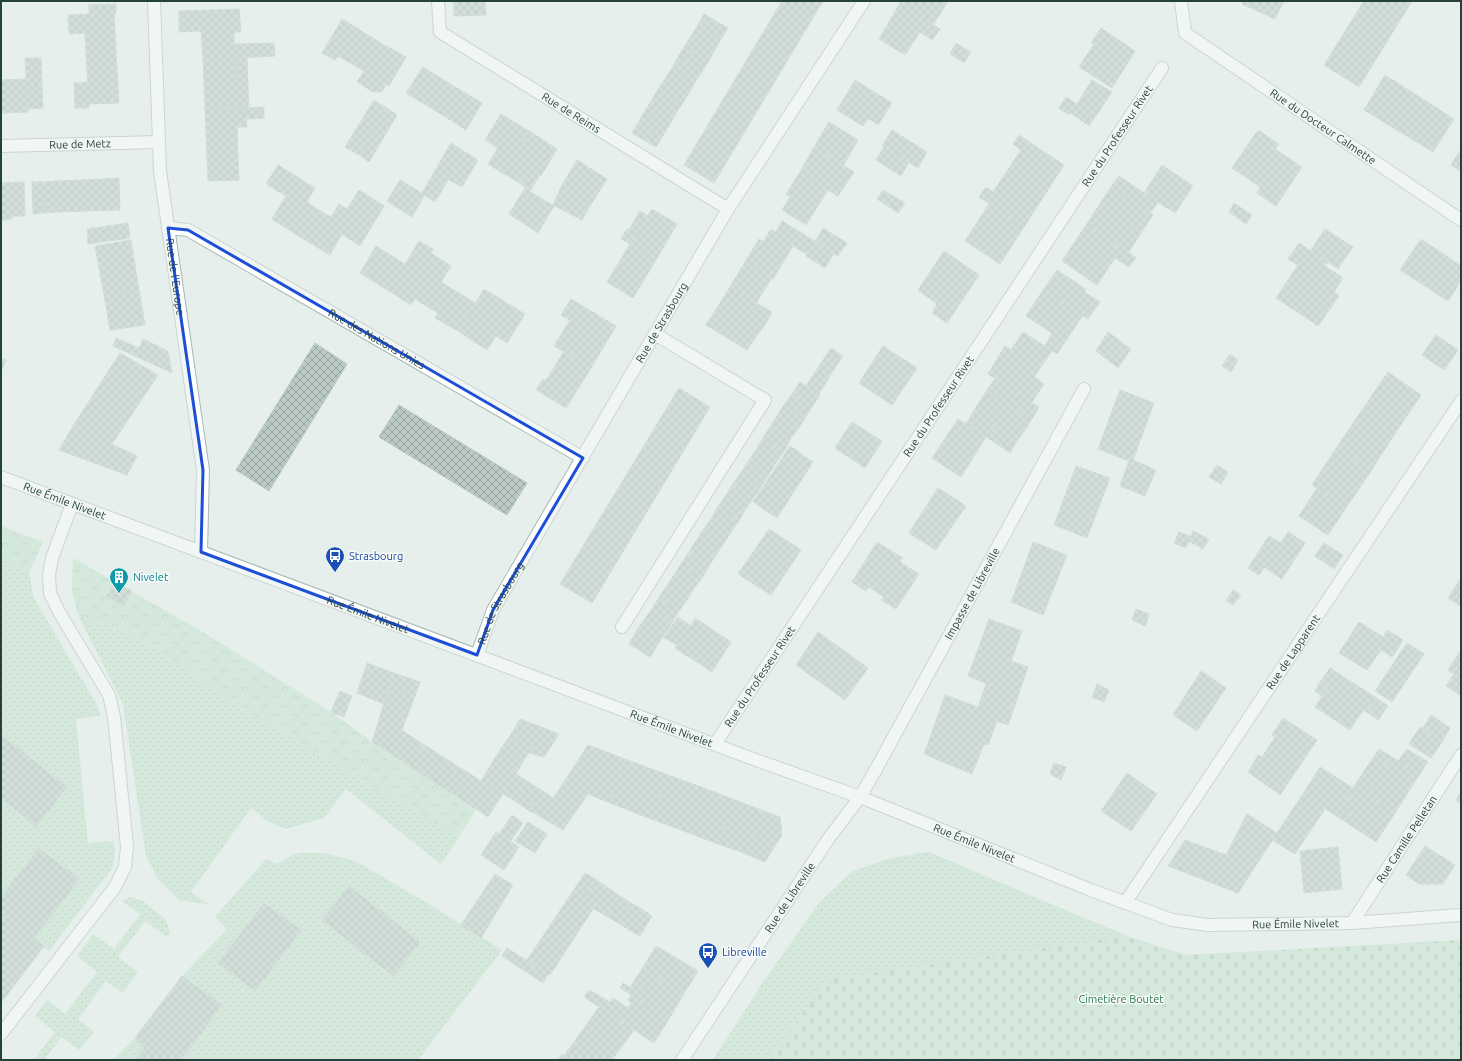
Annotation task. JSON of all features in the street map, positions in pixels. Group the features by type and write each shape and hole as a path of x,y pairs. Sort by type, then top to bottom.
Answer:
{"street":[{"name":"Rue de l'Europe","path":"154,1 160,170 203,470 201,552"},
{"name":"Rue de Reims","path":"438,1 440,32 728,209"},
{"name":"Rue de Strasbourg","path":"477,655 493,610 728,209 864,1"},
{"name":"Rue du Docteur Calmette","path":"1181,1 1185,33 1461,220"},
{"name":"Rue du Professeur Rivet","path":"714,744 1162,68"},
{"name":"Rue de Metz","path":"1,146 159,142"},
{"name":"Rue des Nations Unies","path":"168,228 188,230 582,458"},
{"path":"622,627 765,400 655,334"},
{"name":"Impasse de Libreville","path":"860,797 1084,389"},
{"name":"Rue de Lapparent","path":"1124,903 1461,401"},
{"name":"Rue Émile Nivelet","path":"1,477 714,744 860,797 1124,903 1172,920 1208,925 1352,923 1461,915"},
{"path":"1,1034 115,887 125,867 127,847 114,718 109,695 59,612 50,593 49,575 52,558 72,504"},
{"name":"Rue Camille Pelletan","path":"1352,923 1461,755"},
{"name":"Rue de Libreville","path":"682,1060 829,838 860,797"}],"highlighted area":[{"path":"168,228 188,230 583,458 493,610 477,655 201,552 203,470"}],"green space":[{"path":"1,526 43,542 29,573 1,559"},
{"path":"73,558 206,634 331,712 372,742 476,809 459,837 223,698 183,668 130,634 78,615 72,591"},
{"path":"1,559 29,573 34,598 98,707 100,716 76,719 88,843 113,841 115,849 113,867 49,951 34,938 79,879 39,848 1,897 1,798 36,826 67,787 1,735"},
{"path":"78,615 130,634 183,668 223,698 459,837 441,864 346,789 324,818 286,829 266,820 251,808 191,892 208,904 181,901 158,879 146,856 123,704"},
{"path":"929,852 1127,936 829,979 767,1060 713,1060 763,982 819,903 853,871 891,858"},
{"path":"297,853 323,853 355,861 419,898 502,950 418,1060 181,1060 222,1006 182,976 227,929 215,917 266,859 277,864"},
{"path":"131,897 143,901 166,920 170,932 167,937 145,921 118,957 138,972 123,993 106,981 78,1019 94,1032 79,1050 61,1037 44,1060 34,1060 55,1032 35,1016 47,1000 65,1014 97,972 77,956 93,934 114,949 140,914 122,901"},
{"name":"Cimetière Boutet","path":"1127,936 1185,955 1461,940 1461,1060 767,1060 829,979"},
{"path":"135,1038 145,1046 135,1060 113,1060"}],"building":[{"path":"454,1 485,1 486,15 454,16"},
{"path":"782,1 823,1 714,183 684,165"},
{"path":"901,1 948,1 933,25 900,3"},
{"path":"1243,1 1284,1 1275,19 1242,4"},
{"path":"1364,1 1412,1 1359,87 1324,65"},
{"path":"900,3 940,29 932,40 920,32 905,55 879,39"},
{"path":"116,4 116,14 89,14 89,5"},
{"path":"239,9 241,32 234,32 234,44 274,43 275,56 203,60 201,31 179,32 179,11"},
{"path":"114,13 117,69 87,71 85,33 69,34 68,15"},
{"path":"704,14 728,28 721,39 698,25"},
{"path":"342,19 381,43 364,71 338,56 335,60 322,53"},
{"path":"698,25 721,39 715,50 691,36"},
{"path":"1101,28 1135,51 1112,88 1079,67 1094,44 1091,43"},
{"path":"691,36 715,50 708,62 684,47"},
{"path":"381,43 406,57 389,86 386,84 382,92 373,92 357,82"},
{"path":"956,43 971,52 964,63 950,54"},
{"path":"684,47 708,62 702,72 678,57"},
{"path":"247,57 248,85 237,86 235,58"},
{"path":"678,57 702,72 695,82 672,68"},
{"path":"25,58 41,58 42,87 27,88 28,112 1,113 1,80 26,79"},
{"path":"235,58 237,86 248,85 249,107 205,109 203,60"},
{"path":"423,67 452,85 436,111 406,93"},
{"path":"672,68 695,82 689,93 665,79"},
{"path":"117,69 119,103 89,104 89,108 75,108 74,83 88,82 87,71"},
{"path":"1385,75 1454,119 1433,152 1364,110"},
{"path":"665,79 689,93 682,104 658,89"},
{"path":"855,80 892,103 878,125 868,118 863,126 837,110"},
{"path":"1092,80 1112,92 1089,126 1071,113 1069,115 1059,108 1066,97 1077,104"},
{"path":"452,85 482,103 466,130 436,111"},
{"path":"42,87 43,108 28,109 27,88"},
{"path":"658,89 682,104 675,115 652,100"},
{"path":"374,100 387,108 359,155 345,147"},
{"path":"652,100 675,115 669,126 645,111"},
{"path":"264,107 264,118 246,119 247,127 237,127 239,180 208,181 205,109"},
{"path":"387,108 397,115 369,162 359,155"},
{"path":"645,111 669,126 662,137 638,123"},
{"path":"501,114 529,131 504,174 488,164 498,148 485,140"},
{"path":"829,122 858,140 843,166 814,147"},
{"path":"638,123 662,137 656,147 632,133"},
{"path":"892,130 927,152 918,168 882,146"},
{"path":"1258,130 1279,144 1275,149 1302,167 1276,206 1257,193 1260,187 1232,168"},
{"path":"529,131 557,149 541,176 530,169 521,184 504,174"},
{"path":"1019,135 1064,165 1024,227 979,197 986,187 993,192 1021,150 1013,144"},
{"path":"451,143 465,152 435,202 422,193"},
{"path":"814,147 854,172 838,196 800,172"},
{"path":"884,147 909,162 901,176 876,160"},
{"path":"1461,149 1461,171 1451,165"},
{"path":"465,152 478,160 462,187 449,180"},
{"path":"577,160 607,179 590,206 561,187"},
{"path":"278,165 315,188 307,202 317,209 300,237 272,219 286,196 266,184"},
{"path":"1162,165 1193,186 1175,213 1144,193"},
{"path":"530,169 540,175 530,191 521,184"},
{"path":"800,172 828,190 806,225 782,210 790,197 786,194"},
{"path":"1119,176 1158,202 1150,213 1111,187"},
{"path":"119,178 120,210 87,211 86,180"},
{"path":"86,180 87,211 56,212 55,181"},
{"path":"400,180 425,195 412,217 387,201"},
{"path":"55,181 56,212 44,213 43,182"},
{"path":"24,182 25,216 12,216 12,219 1,220 1,183"},
{"path":"32,182 43,182 44,213 33,214"},
{"path":"561,187 590,206 582,220 553,205"},
{"path":"1111,187 1153,215 1141,233 1128,225 1115,244 1086,225"},
{"path":"525,188 542,199 526,225 509,214"},
{"path":"359,190 384,206 360,246 342,234 330,255 300,237 317,209 331,217 339,204 347,209"},
{"path":"883,190 905,203 898,213 877,199"},
{"path":"542,199 554,206 538,233 526,225"},
{"path":"1234,203 1252,215 1246,224 1229,212"},
{"path":"989,204 1024,227 1000,264 965,241"},
{"path":"652,209 677,224 656,260 630,244"},
{"path":"640,211 648,216 630,244 621,239 627,229 629,230"},
{"path":"782,221 834,253 825,268 806,256 807,254 793,246 773,279 745,262 759,239 763,242 771,229 776,232"},
{"path":"128,223 130,238 88,244 87,229"},
{"path":"1086,225 1112,242 1098,264 1107,270 1097,285 1062,261"},
{"path":"1128,225 1141,233 1128,253 1115,244"},
{"path":"823,228 847,243 838,256 815,242"},
{"path":"1325,229 1353,247 1338,269 1311,250"},
{"path":"1421,239 1461,266 1461,281 1448,301 1400,270"},
{"path":"131,240 139,290 104,295 95,246"},
{"path":"419,241 433,249 431,253 451,266 426,306 415,299 411,305 389,291"},
{"path":"1112,242 1122,248 1107,270 1098,264"},
{"path":"1299,243 1328,262 1325,266 1343,278 1314,323 1276,298 1298,265 1288,259"},
{"path":"630,244 656,260 633,298 607,282"},
{"path":"376,246 405,264 389,291 360,273"},
{"path":"1122,248 1136,258 1129,267 1115,258"},
{"path":"944,251 979,275 947,323 932,313 937,304 918,290"},
{"path":"745,262 772,278 756,303 730,287"},
{"path":"1057,270 1086,289 1084,292 1100,302 1088,319 1043,290"},
{"path":"441,282 475,303 458,331 435,318 438,313 426,306"},
{"path":"730,287 756,303 751,312 755,312 768,320 747,350 706,325"},
{"path":"484,289 525,314 507,343 496,336 487,350 458,331"},
{"path":"139,290 145,325 110,330 104,295"},
{"path":"1043,290 1083,315 1057,354 1045,346 1052,333 1026,316"},
{"path":"1334,292 1339,296 1318,326 1314,323"},
{"path":"571,299 616,326 591,368 554,346 570,320 561,315"},
{"path":"756,303 772,312 768,320 755,312 751,312"},
{"path":"1023,332 1052,351 1034,377 1044,384 1032,402 988,374 1005,346 1011,350"},
{"path":"1108,332 1131,349 1118,368 1096,351"},
{"path":"1436,335 1458,350 1444,370 1422,355"},
{"path":"116,338 139,348 143,339 168,351 172,373 113,346"},
{"path":"315,343 347,364 269,491 236,470"},
{"path":"883,346 917,368 892,405 859,383"},
{"path":"831,348 843,356 833,371 821,363"},
{"path":"564,351 591,368 566,408 536,390 543,379 546,381"},
{"path":"120,353 158,375 112,444 73,426"},
{"path":"1230,354 1238,360 1231,372 1222,366"},
{"path":"1,358 6,360 1,372"},
{"path":"821,363 833,371 819,394 806,386"},
{"path":"1388,372 1421,395 1396,432 1362,410"},
{"path":"995,379 1017,393 1010,405 987,390"},
{"path":"800,382 820,395 812,407 792,394"},
{"path":"679,388 710,407 592,603 560,584"},
{"path":"987,390 1010,405 1003,416 980,401"},
{"path":"1120,390 1154,403 1133,460 1156,470 1145,496 1120,486 1129,461 1098,449"},
{"path":"1017,393 1039,407 1032,419 1010,405"},
{"path":"792,394 812,407 805,418 784,405"},
{"path":"980,401 1003,416 996,427 973,412"},
{"path":"399,405 527,483 507,515 379,437"},
{"path":"784,405 805,418 798,429 777,416"},
{"path":"1010,405 1032,419 1025,430 1003,416"},
{"path":"1362,410 1396,432 1371,471 1337,447"},
{"path":"973,412 996,427 988,438 966,424"},
{"path":"777,416 798,429 790,440 770,427"},
{"path":"1003,416 1025,430 1017,441 996,427"},
{"path":"958,419 986,437 961,477 932,458"},
{"path":"852,422 882,441 865,468 835,448"},
{"path":"73,426 137,456 127,475 59,450"},
{"path":"770,427 790,440 783,453 763,438"},
{"path":"996,427 1017,441 1010,453 988,438"},
{"path":"763,438 783,453 775,464 755,451"},
{"path":"790,446 813,462 777,518 753,502"},
{"path":"1337,447 1371,471 1346,508 1312,485"},
{"path":"755,451 775,464 768,476 747,463"},
{"path":"747,463 768,476 761,487 740,474"},
{"path":"1217,465 1228,472 1221,484 1209,477"},
{"path":"1076,466 1110,478 1087,538 1054,525"},
{"path":"740,474 761,487 753,499 732,485"},
{"path":"732,485 753,499 745,510 725,497"},
{"path":"938,488 966,506 936,550 909,533"},
{"path":"1317,488 1346,508 1328,535 1299,516"},
{"path":"725,497 745,510 739,521 717,508"},
{"path":"717,508 739,521 731,532 711,519"},
{"path":"711,519 731,532 724,543 703,530"},
{"path":"769,529 801,550 771,595 738,574"},
{"path":"703,530 724,543 716,555 696,541"},
{"path":"1193,531 1209,539 1203,549 1189,541"},
{"path":"1179,532 1191,537 1186,548 1174,543"},
{"path":"1288,532 1305,543 1282,579 1264,567 1272,556 1261,548 1269,536 1281,543"},
{"path":"696,541 716,555 709,566 688,553"},
{"path":"877,542 903,558 900,562 919,574 896,609 881,600 884,597 869,587 866,591 852,582"},
{"path":"1033,542 1067,555 1043,615 1011,602"},
{"path":"1324,543 1343,555 1334,569 1315,556"},
{"path":"1261,548 1272,556 1259,575 1248,568"},
{"path":"688,553 709,566 702,578 681,564"},
{"path":"681,564 702,578 694,588 674,575"},
{"path":"674,575 694,588 687,600 666,587"},
{"path":"1461,578 1461,606 1448,598"},
{"name":"Nivelet","path":"115,582 132,591 123,606 107,596"},
{"path":"666,587 687,600 679,611 659,597"},
{"path":"1233,590 1241,595 1233,605 1226,601"},
{"path":"659,597 679,611 672,623 652,609"},
{"path":"652,609 672,623 666,633 644,620"},
{"path":"1136,609 1149,614 1145,626 1132,620"},
{"path":"678,617 691,626 695,618 731,642 712,672 675,648 677,645 664,638"},
{"path":"989,619 1022,631 1001,690 968,676"},
{"path":"644,620 666,633 658,644 637,630"},
{"path":"1359,622 1399,647 1392,657 1381,650 1367,670 1339,653"},
{"path":"637,630 658,644 650,657 629,644"},
{"path":"1387,630 1403,640 1399,647 1383,637"},
{"path":"818,632 868,668 845,700 796,665"},
{"path":"1407,643 1424,654 1392,702 1375,691"},
{"path":"1461,650 1461,679 1448,670"},
{"path":"1011,661 1028,667 1014,708 982,696 986,684 1001,690"},
{"path":"367,663 394,673 384,704 357,693"},
{"path":"1330,668 1378,699 1368,713 1363,710 1350,730 1315,707 1328,687 1320,682"},
{"path":"1201,671 1226,688 1197,731 1173,715"},
{"path":"394,673 420,682 415,696 390,687"},
{"path":"1454,674 1461,679 1461,696 1446,686"},
{"path":"1320,682 1328,687 1322,696 1315,691"},
{"path":"1097,684 1109,690 1104,702 1092,697"},
{"path":"390,687 415,696 410,709 385,700"},
{"path":"340,691 352,696 344,717 331,712"},
{"path":"945,695 978,707 982,696 1014,708 1008,725 997,721 988,745 984,744 972,774 924,754"},
{"path":"1378,699 1388,706 1378,720 1368,713"},
{"path":"385,700 410,709 402,730 380,716"},
{"path":"1431,715 1450,728 1442,742 1423,728"},
{"path":"380,716 412,737 399,759 372,742"},
{"path":"1283,718 1317,740 1280,795 1248,772 1258,755 1262,757 1275,737 1272,735"},
{"path":"520,719 544,728 531,749 510,736"},
{"path":"1420,727 1442,742 1431,758 1409,744"},
{"path":"544,728 559,734 544,757 529,753"},
{"path":"1,735 67,787 36,826 1,798"},
{"path":"510,736 531,749 524,760 502,747"},
{"path":"412,737 423,744 409,766 399,759"},
{"path":"423,744 434,751 420,773 409,766"},
{"path":"588,745 625,759 610,803 588,794 563,830 541,817"},
{"path":"502,747 524,760 517,772 495,758"},
{"path":"1379,749 1392,757 1367,795 1354,786"},
{"path":"1407,749 1428,762 1419,775 1398,761"},
{"path":"434,751 446,759 432,781 420,773"},
{"path":"1392,757 1419,775 1395,813 1367,795"},
{"path":"495,758 517,772 509,784 487,771"},
{"path":"446,759 457,766 443,788 432,781"},
{"path":"625,759 668,775 651,819 610,803"},
{"path":"1054,763 1066,767 1061,780 1050,774"},
{"path":"457,766 469,773 455,795 443,788"},
{"path":"1320,767 1353,788 1335,815 1303,794"},
{"path":"487,771 509,784 502,795 481,781"},
{"path":"469,773 502,795 488,817 455,795"},
{"path":"1127,773 1157,794 1131,831 1101,811"},
{"path":"516,774 527,781 515,801 503,794"},
{"path":"668,775 707,789 689,833 651,819"},
{"path":"527,781 541,790 528,810 515,801"},
{"path":"1354,786 1376,800 1369,810 1347,796"},
{"path":"707,789 740,802 732,825 726,823 718,844 689,833"},
{"path":"541,790 553,798 541,817 528,810"},
{"path":"1461,792 1461,803 1456,800"},
{"path":"1303,794 1325,809 1295,854 1272,840"},
{"path":"1347,796 1369,810 1361,822 1340,807"},
{"path":"1376,800 1395,813 1376,842 1335,815 1340,807 1361,822"},
{"path":"740,802 764,811 756,834 747,830 739,851 718,844 726,823 732,825"},
{"path":"764,811 780,817 782,835 765,862 748,855"},
{"path":"1247,814 1277,833 1238,893 1168,866 1185,840 1226,855"},
{"path":"512,815 523,823 510,842 499,834"},
{"path":"528,822 547,834 535,853 515,841"},
{"path":"747,830 756,834 748,855 739,851"},
{"path":"496,832 519,847 504,870 481,855"},
{"path":"1425,846 1455,865 1443,884 1419,884 1406,875"},
{"path":"1338,847 1342,889 1304,893 1300,851"},
{"path":"39,848 79,879 34,938 44,946 1,1003 1,921 4,917 1,915 1,897"},
{"path":"585,873 597,880 584,899 573,891"},
{"path":"495,874 513,885 481,938 461,925"},
{"path":"597,880 608,888 595,906 584,899"},
{"path":"349,886 420,942 393,976 322,920"},
{"path":"608,888 619,895 606,916 594,909"},
{"path":"573,891 595,906 550,975 527,960"},
{"path":"619,895 631,903 618,923 606,916"},
{"path":"264,903 301,930 255,991 218,963"},
{"path":"631,903 642,909 629,930 618,923"},
{"path":"642,909 652,916 640,936 629,930"},
{"path":"656,946 698,971 683,995 642,969"},
{"path":"507,948 548,974 543,983 502,956"},
{"path":"642,969 651,975 640,993 630,987"},
{"path":"651,975 683,995 669,1019 620,988 623,983 640,993"},
{"path":"182,976 222,1005 181,1060 135,1060 145,1046 135,1038"},
{"path":"589,990 610,1002 613,998 628,1008 631,1003 628,1000 631,995 669,1019 654,1043 584,997"},
{"path":"599,1007 634,1030 612,1060 571,1060 564,1056"},
{"path":"562,1054 564,1056 571,1060 558,1060"}],"place":[{"name":"Strasbourg","path":"335,573"},
{"name":"Nivelet","path":"119,594"},
{"name":"Libreville","path":"708,969"}]}
